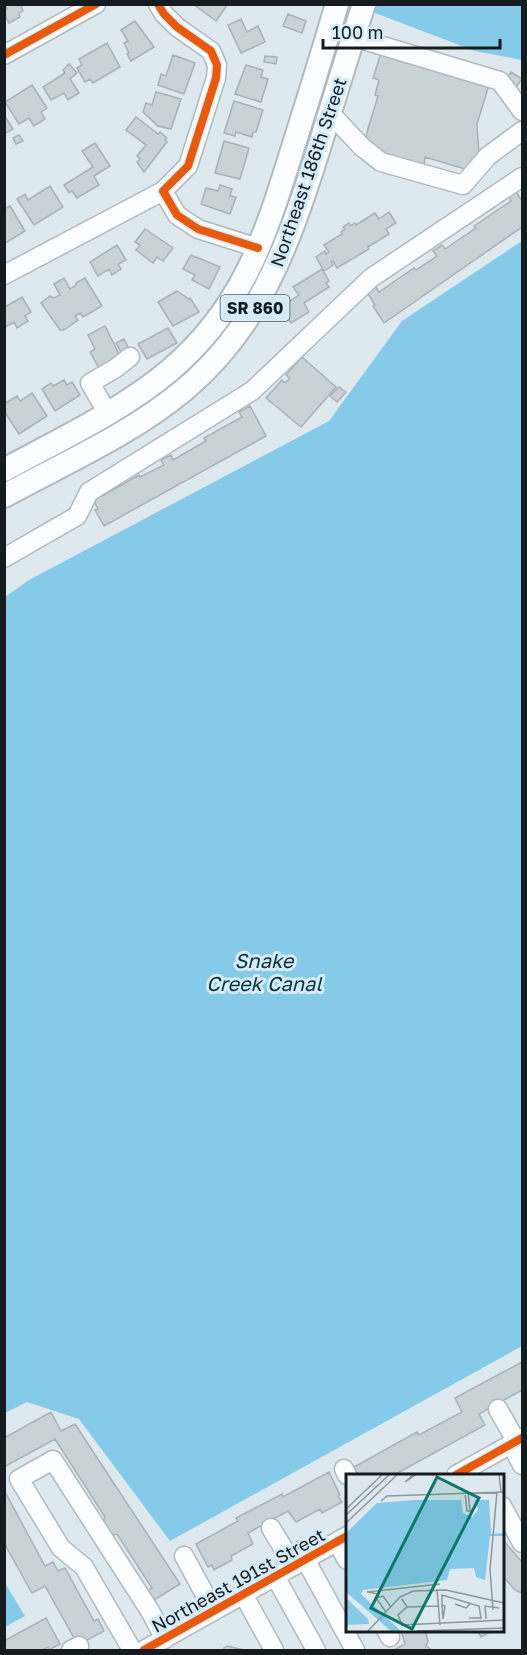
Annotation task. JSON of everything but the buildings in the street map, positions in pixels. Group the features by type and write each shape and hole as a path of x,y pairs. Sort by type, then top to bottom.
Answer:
{"main road":[{"name":"Northeast 186th Street","path":"4,470 154,383 204,338 215,325 239,289 278,196 337,4"},
{"name":"Northeast 186th Street","path":"4,496 122,432 184,390 224,350 257,306 283,254 363,7"}],"street":[{"path":"4,55 63,12 96,4"},
{"path":"4,275 163,191 188,166 216,78 217,65 211,51 177,27 158,4"},
{"path":"353,38 500,81 522,111"},
{"path":"330,113 362,147 381,162 463,185 488,156 522,131"},
{"path":"6,556 77,516 89,492 252,391 371,278 522,178"},
{"path":"163,191 177,215 198,230 258,248"},
{"path":"107,412 90,383 130,357"},
{"path":"498,1409 516,1441 522,1465"},
{"path":"460,1474 481,1469 516,1441"},
{"path":"132,1650 84,1567 76,1558 61,1548 19,1479 53,1460 150,1611 165,1639"},
{"path":"503,1510 522,1543"},
{"path":"271,1528 299,1563 355,1650"},
{"path":"342,1539 346,1556"},
{"name":"Northeast 191st Street","path":"144,1650 342,1539"},
{"path":"184,1556 214,1611"},
{"path":"275,1576 316,1650"},
{"path":"243,1594 274,1650"}],"water":[{"path":"354,5 522,5 522,60 475,51"},
{"name":"Snake Creek Canal","path":"522,241 522,1346 170,1541 79,1419 27,1402 5,1413 5,597 29,580 329,421 402,321"},
{"path":"5,1583 25,1616 4,1627"}],"cycle path":[{"path":"4,55 96,4"},
{"path":"158,4 177,27 211,51 217,65 216,78 188,166 163,191 177,215 198,229 258,248"},
{"path":"458,1474 522,1438"},
{"path":"144,1650 346,1537"}]}
